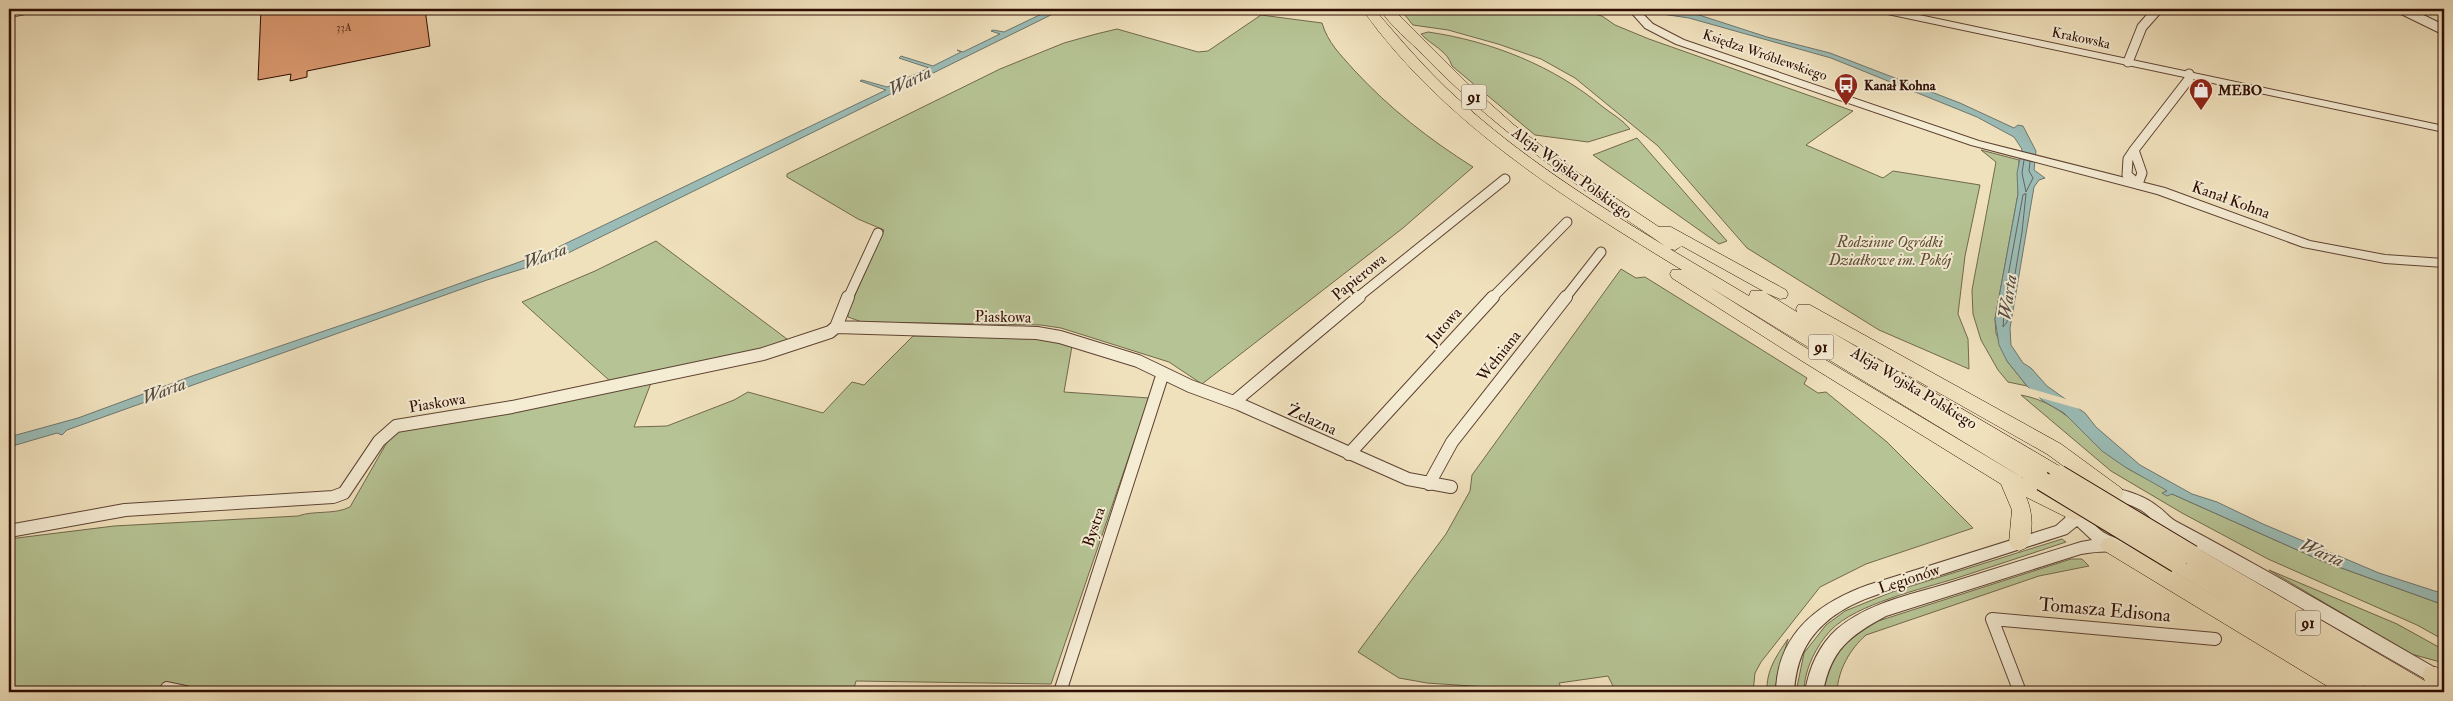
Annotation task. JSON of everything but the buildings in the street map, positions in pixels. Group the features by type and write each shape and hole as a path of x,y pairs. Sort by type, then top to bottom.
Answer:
{"main road":[{"name":"Aleja Wojska Polskiego","path":"1368,10 1391,38 1452,100 1494,137 1600,213 2051,478"},
{"name":"Aleja Wojska Polskiego","path":"1388,10 1414,38 1510,129 1675,245 2185,559 2393,692"},
{"path":"1600,213 1611,228 1808,357 2009,480 2075,513"},
{"path":"1639,220 1662,228 1902,366 2054,449 2092,479 2114,492"},
{"path":"2009,480 2022,510 2019,543"},
{"path":"2110,545 2153,569 2355,692"},
{"name":"Aleja Wojska Polskiego","path":"2185,559 2436,682"}],"street":[{"path":"9,13 27,9"},
{"name":"Księdza Wróblewskiego","path":"1633,9 1649,26 1680,42 1980,145"},
{"name":"Krakowska","path":"1878,9 2444,129"},
{"path":"2128,62 2142,27 2157,9"},
{"path":"2401,9 2444,30"},
{"path":"2134,150 2143,176 2138,184 2127,175 2128,159 2134,150 2190,79 2189,74"},
{"name":"Kanał Kohna","path":"1980,145 2138,184 2307,244 2385,259 2444,263"},
{"name":"Papierowa","path":"1234,402 1284,358 1505,179"},
{"name":"Jutowa","path":"1349,454 1491,298 1567,222"},
{"path":"836,327 853,285 878,233"},
{"name":"Wełniana","path":"1429,484 1452,442 1601,252"},
{"name":"Piaskowa","path":"9,531 125,510 333,497 344,493 379,441 396,426 512,407 763,354 830,332 836,327 1036,333 1060,337 1138,361 1162,373"},
{"name":"Żelazna","path":"1162,373 1234,402 1408,479 1450,487"},
{"name":"Bystra","path":"1060,692 1162,373"},
{"path":"2114,492 2142,504 2163,522 2230,557 2436,682"},
{"name":"Legionów","path":"1785,692 1787,668 1794,651 1813,623 1837,605 1894,583 2061,530 2071,522 2077,504 2090,494 2114,492"},
{"path":"2075,513 2098,538 2110,545"},
{"name":"Legionów","path":"1814,692 1816,673 1824,655 1838,637 1855,624 1880,611 2081,548 2110,545 2149,550 2159,546 2165,540 2166,532 2163,522"},
{"name":"Tomasza Edisona","path":"2020,692 1992,619 2215,639"},
{"path":"166,688 186,692"}],"green space":[{"name":"Rodzinne Ogródki Działkowe im. Pokój","path":"1400,9 1575,9 1602,16 1615,25 1649,39 1853,111 1806,145 1883,178 1893,171 1980,185 1965,256 1958,314 1968,339 1969,369 1879,330 1747,248 1658,146 1575,78 1541,59 1498,44 1448,30 1413,25"},
{"path":"1261,15 1322,23 1335,48 1382,98 1441,146 1473,167 1403,228 1202,384 1169,362 1061,328 1041,325 862,322 848,317 848,311 884,230 858,219 787,177 787,174 1000,69 1064,43 1117,29 1198,52 1208,51"},
{"path":"1428,32 1452,36 1498,49 1543,68 1584,92 1630,129 1588,142 1535,135 1452,66 1447,56 1421,34"},
{"path":"1637,138 1727,241 1719,244 1593,155"},
{"path":"1981,150 2019,160 2018,194 1995,319 1996,333 2007,361 2027,386 2008,382 1998,370 1981,340 1973,314 1972,290 1996,162"},
{"path":"656,241 791,342 610,381 522,302 595,271"},
{"path":"1621,269 1636,278 1645,277 1807,378 1804,384 1818,393 1826,392 1887,442 1973,528 1866,564 1820,587 1761,662 1755,673 1753,692 1616,692 1608,676 1559,683 1563,692 1492,692 1486,687 1427,683 1399,678 1358,652 1446,534 1470,491 1472,475"},
{"path":"913,336 1032,337 1072,346 1064,392 1149,398 1051,684 856,681 853,692 234,692 170,684 165,692 9,692 9,539 114,526 298,516 344,509 350,507 386,444 397,430 651,383 634,427 667,426 734,400 748,392 823,413 852,382 864,385"},
{"path":"2021,395 2038,400 2066,415 2127,468 2158,484 2167,491 2163,493 2172,494 2322,561 2444,605 2444,640 2417,625 2268,559 2182,513 2111,471"},
{"path":"2062,539 2066,542 1890,598 1856,612 1842,621 1826,636 1812,659 1806,675 1804,692 1796,692 1804,653 1826,625 1845,611 1892,592"},
{"path":"2071,559 2082,559 2089,566 2039,576 1866,635 1850,653 1842,668 1837,692 1823,692 1829,669 1839,651 1853,636 1872,623"},
{"path":"2269,570 2397,624 2444,650 2444,663 2411,654"},
{"path":"1788,639 1777,677 1775,692 1767,692 1770,670"}],"water":[{"name":"Warta","path":"1052,9 1063,9 560,257 487,280 67,430 62,435 57,433 9,447 9,437 78,418 192,376 380,312 550,251 886,90 860,81 862,80 887,87 929,68 899,58 901,56 933,66 961,52 957,50 963,52 1000,34 991,31 993,30 1004,32"},
{"name":"Warta","path":"1628,9 1657,9 1696,14 1767,37 1830,53 1960,103 2014,128 2018,125 2023,126 2036,151 2034,170 2045,178 2039,180 2034,187 2010,328 2011,345 2023,363 2031,368 2047,386 2085,413 2096,427 2140,465 2192,494 2217,502 2263,524 2379,573 2444,594 2444,605 2322,561 2172,494 2167,496 2162,493 2167,491 2125,467 2102,451 2064,413 2043,401 2027,386 2007,361 1999,345 1995,319 2018,194 2017,173 2022,149 2014,137 1977,117 1831,58 1689,18"}],"pier":[{"path":"2025,387 2073,401 2087,411 2034,396"}],"railway":[{"path":"191,10 198,9"}],"place":[{"name":"Kanał Kohna","path":"1846,106"},
{"name":"MEBO","path":"2201,111"}]}
